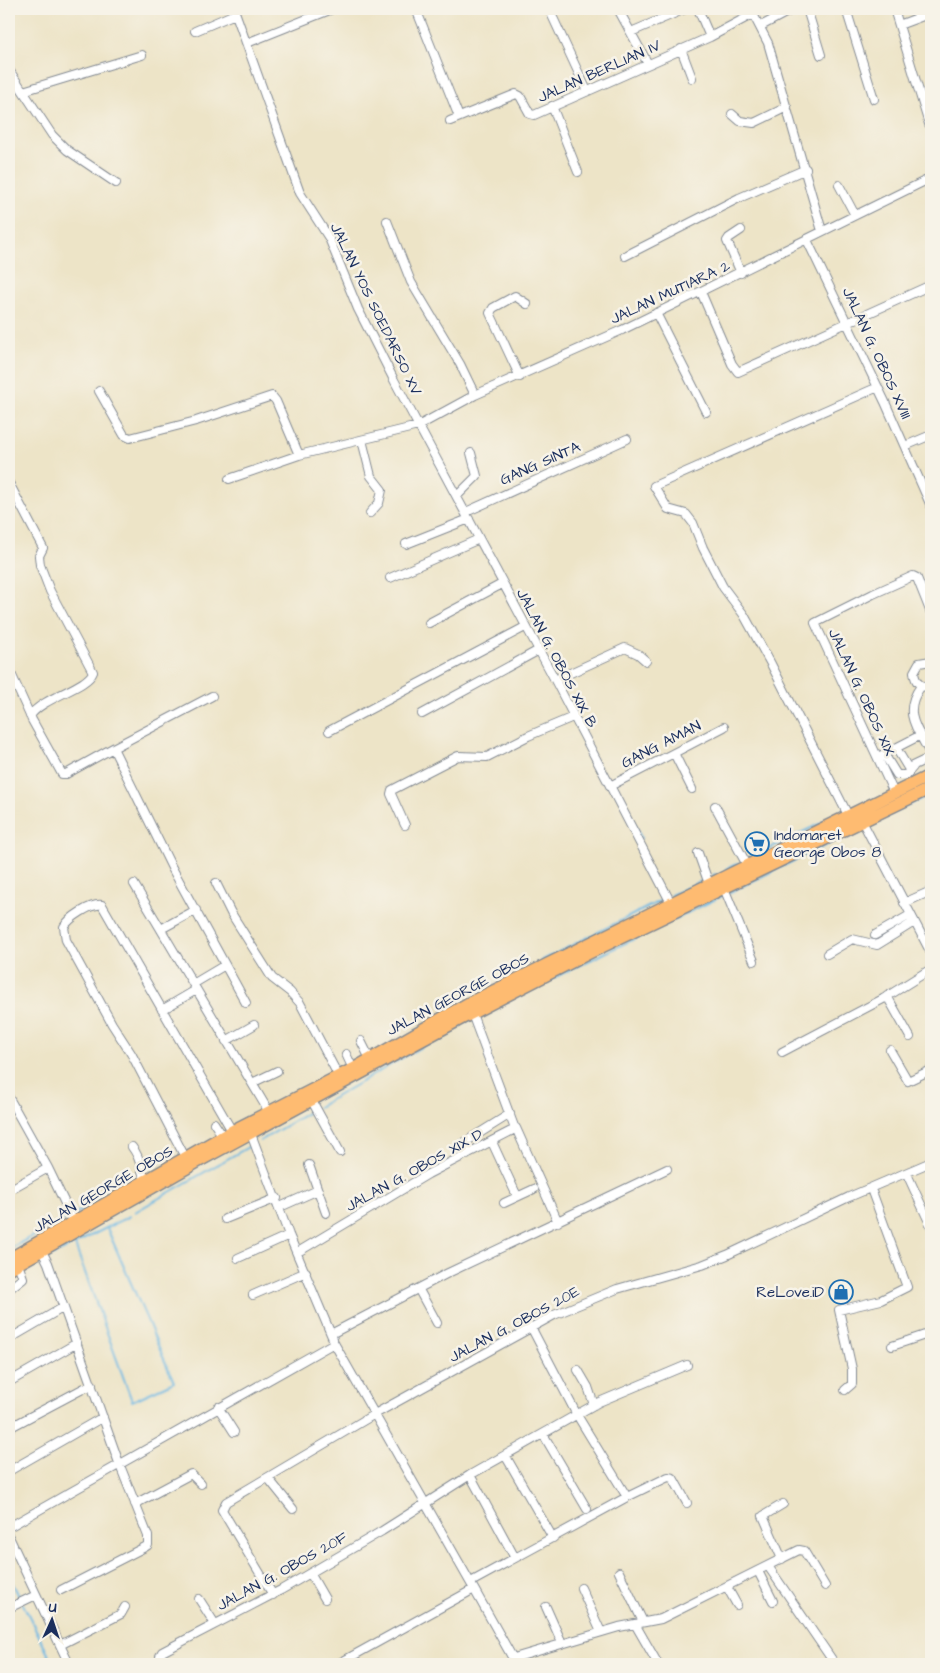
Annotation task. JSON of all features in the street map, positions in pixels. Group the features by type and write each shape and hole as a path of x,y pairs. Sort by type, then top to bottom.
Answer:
{"main road":[{"name":"JALAN GEORGE OBOS","path":"43,1253 74,1222 269,1112 353,1069 467,1004 710,884 847,812 893,790 931,775"},
{"name":"JALAN GEORGE OBOS","path":"16,1266 43,1253 251,1134 472,1014 587,954 931,788"}],"street":[{"path":"247,43 332,9"},
{"path":"416,9 458,117"},
{"path":"549,9 587,91"},
{"path":"618,9 648,64"},
{"path":"631,32 685,9"},
{"path":"698,9 710,37"},
{"path":"793,9 761,26 806,169 822,231"},
{"path":"807,9 821,55"},
{"path":"846,9 874,99"},
{"path":"894,9 929,124"},
{"path":"195,30 235,11"},
{"name":"JALAN YOS SOEDARSO XV","path":"235,11 300,193 329,238 358,309 418,426"},
{"path":"899,25 931,13"},
{"name":"JALAN BERLIAN IV","path":"450,121 516,94 520,96 532,115 710,37 753,14 761,26"},
{"path":"681,50 692,78"},
{"path":"23,92 142,55"},
{"path":"9,70 60,142 116,183"},
{"path":"552,106 578,172"},
{"path":"732,114 740,121 754,123 787,107"},
{"path":"625,256 739,198 806,169"},
{"name":"JALAN MUTIARA 2","path":"229,479 300,455 418,426 475,395 520,377 656,314 822,231 890,200 931,178"},
{"path":"839,185 855,215"},
{"path":"387,221 411,282 460,364 475,395"},
{"path":"741,230 727,241 741,273"},
{"name":"JALAN G. OBOS XVIII","path":"807,240 905,446 928,489 931,506"},
{"path":"701,292 732,364 738,372 931,285"},
{"path":"520,377 490,313 493,308 515,296 527,304"},
{"path":"656,314 706,412"},
{"path":"847,812 744,615 723,587 703,548 693,523 686,514 668,509 654,486 878,388"},
{"path":"99,390 124,435 130,438 196,421 272,396 300,455"},
{"name":"JALAN G. OBOS XIX B","path":"418,426 480,539 525,628 555,680 670,903"},
{"path":"905,446 931,435"},
{"name":"GANG SINTA","path":"406,544 627,439"},
{"path":"362,440 371,476 382,490 379,503 370,513"},
{"path":"457,496 477,476 471,453"},
{"path":"9,483 43,548 39,562 50,591 93,672 92,676 39,705 30,716"},
{"path":"390,578 480,539"},
{"name":"JALAN G. OBOS XIX","path":"893,790 881,756 815,623 913,576 917,578 931,613"},
{"path":"429,622 502,584"},
{"path":"329,731 525,628"},
{"path":"555,680 625,648 638,654 646,661"},
{"path":"422,714 539,650"},
{"path":"931,661 924,661 916,667 915,678 921,686 931,687"},
{"path":"9,669 30,716 62,774 74,770 212,696"},
{"path":"921,686 914,695 910,712 921,735 931,756 913,767 906,775 897,775 881,756 921,735"},
{"path":"405,825 391,794 392,790 458,756 487,757 528,736 573,717"},
{"name":"GANG AMAN","path":"610,786 724,727"},
{"path":"113,748 172,868 246,1003"},
{"path":"896,748 906,767 913,767"},
{"path":"674,753 692,789"},
{"path":"715,806 747,865"},
{"path":"862,821 931,953"},
{"path":"698,853 710,884"},
{"path":"216,883 231,913 272,978 290,992 300,1003 338,1076"},
{"path":"134,884 269,1112"},
{"path":"724,888 754,961"},
{"path":"904,903 931,891"},
{"path":"186,1159 132,1055 112,1024 66,940 64,932 67,922 94,906 102,905 162,1010 228,1135"},
{"path":"161,930 196,910"},
{"path":"875,935 912,918"},
{"path":"827,954 852,938 876,945 912,918"},
{"path":"162,1010 225,965"},
{"path":"782,1052 887,996 931,969"},
{"path":"887,996 910,1037"},
{"path":"472,1014 510,1114 558,1222"},
{"path":"226,1041 254,1025"},
{"path":"361,1042 370,1059"},
{"path":"890,1050 908,1081 931,1070"},
{"path":"346,1054 353,1069"},
{"path":"252,1083 277,1071"},
{"path":"9,1098 48,1168 74,1222"},
{"path":"312,1101 340,1152"},
{"path":"467,1155 462,1144 510,1114"},
{"path":"214,1123 228,1135"},
{"name":"JALAN G. OBOS XIX D","path":"298,1252 428,1174 516,1128"},
{"path":"251,1134 277,1198 289,1235 298,1252 334,1343 515,1661 562,1643 673,1614 802,1550 825,1586"},
{"path":"492,1142 516,1196"},
{"path":"132,1147 140,1157 143,1176 146,1181"},
{"name":"JALAN G. OBOS 20E","path":"272,1595 222,1510 226,1502 373,1414 532,1328 592,1298 702,1264 908,1174 931,1162"},
{"path":"309,1165 326,1213"},
{"path":"9,1190 48,1168"},
{"path":"331,1334 448,1273 667,1169"},
{"path":"908,1174 928,1208 931,1226"},
{"path":"504,1203 534,1189"},
{"path":"845,1390 853,1379 839,1310 881,1300 907,1287 871,1189"},
{"path":"280,1207 318,1190"},
{"path":"225,1219 277,1198"},
{"path":"238,1258 289,1235"},
{"path":"43,1253 119,1463 148,1536 148,1544 61,1590"},
{"path":"9,1289 22,1280 16,1266"},
{"path":"254,1295 306,1272"},
{"path":"418,1290 437,1323"},
{"path":"9,1338 64,1308"},
{"path":"532,1328 577,1415 627,1497"},
{"path":"892,1346 931,1333"},
{"path":"9,1382 77,1343"},
{"path":"9,1527 334,1343"},
{"name":"JALAN G. OBOS 20F","path":"164,1664 160,1656 162,1652 272,1595 382,1531 470,1475 594,1405 687,1365"},
{"path":"578,1370 588,1387 594,1405"},
{"path":"9,1428 92,1384"},
{"path":"218,1407 234,1432"},
{"path":"9,1471 103,1416"},
{"path":"543,1434 587,1509"},
{"path":"506,1455 553,1538"},
{"path":"135,1504 191,1474 201,1484"},
{"path":"470,1475 515,1558"},
{"path":"338,1664 473,1586 515,1558 627,1497 670,1476 687,1503"},
{"path":"268,1478 293,1509"},
{"path":"782,1559 763,1516 783,1504"},
{"path":"9,1537 69,1664"},
{"path":"768,1566 835,1664"},
{"path":"758,1571 774,1601"},
{"path":"619,1572 658,1664"},
{"path":"310,1573 325,1600"},
{"path":"727,1587 736,1605"},
{"path":"582,1588 602,1632"},
{"path":"9,1608 36,1595"},
{"path":"199,1599 215,1624"},
{"path":"60,1645 122,1614 125,1607"},
{"path":"546,1607 562,1643"}],"waterway":[{"path":"615,786 641,838"},
{"path":"867,825 931,794"},
{"path":"770,848 844,812"},
{"path":"728,893 863,827"},
{"path":"749,858 760,853"},
{"path":"726,869 739,863"},
{"path":"671,895 702,881"},
{"path":"543,983 724,895"},
{"path":"541,961 662,900"},
{"path":"318,1107 435,1039"},
{"path":"260,1141 314,1109"},
{"path":"135,1212 250,1146"},
{"path":"76,1213 113,1193"},
{"path":"47,1258 130,1216"},
{"path":"9,1249 66,1218"},
{"path":"75,1245 132,1401 174,1382 107,1228"},
{"path":"22,1269 43,1260"},
{"path":"9,1277 18,1271"},
{"path":"9,1576 21,1600"},
{"path":"23,1604 53,1664"}],"place":[{"name":"Indomaret George Obos 8","path":"757,844"},
{"name":"ReLove.iD","path":"841,1292"}]}
